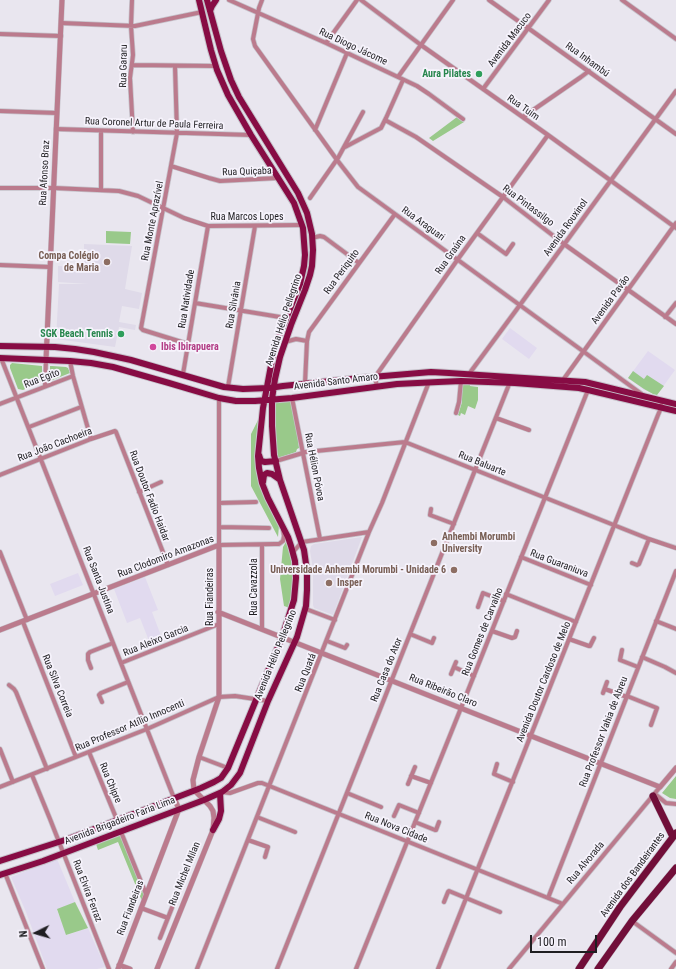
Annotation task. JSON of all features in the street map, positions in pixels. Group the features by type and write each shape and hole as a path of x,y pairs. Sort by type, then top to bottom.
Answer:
{"highway":[{"path":"654,795 675,835"},
{"name":"Avenida dos Bandeirantes","path":"579,969 620,907 675,835"},
{"path":"598,968 632,921 676,868"}],"main road":[{"name":"Avenida Hélio Pellegrino","path":"199,0 211,50 228,94 251,135 294,203 302,225 305,242 304,266 300,284 278,339 272,360 264,400 258,452 259,468 264,487 288,537 293,552 296,578 294,600 282,637 228,768"},
{"name":"Avenida Hélio Pellegrino","path":"207,0 221,51 231,80 239,97 298,193 307,213 312,234 313,250 310,275 280,357 272,399 272,426 279,479 304,550 308,590 306,609 240,773"},
{"path":"210,11 216,0"},
{"name":"Avenida Santo Amaro","path":"0,346 47,346 115,356 243,390 431,372 469,374 588,390 676,411"},
{"name":"Avenida Santo Amaro","path":"1,358 92,363 113,367 219,398 236,401 292,398 429,382 563,380 592,383 676,404"},
{"path":"258,452 260,459 263,462 267,463 276,461"},
{"path":"264,487 264,477 267,473 272,474 279,479"},
{"name":"Avenida Brigadeiro Faria Lima","path":"0,860 59,842 194,790 218,780 223,776 228,768"},
{"name":"Avenida Brigadeiro Faria Lima","path":"2,874 121,832 221,793 231,785 240,773"},
{"path":"213,830 221,810 221,793"},
{"path":"0,860 0,866"}],"street":[{"name":"Rua Afonso Braz","path":"46,360 62,0"},
{"name":"Rua Gararu","path":"132,0 133,55 130,78 133,132"},
{"name":"Rua Diogo Jácome","path":"229,0 326,43 417,86 463,119"},
{"name":"Rua Araguari","path":"262,0 253,39 254,46 358,187 647,397"},
{"path":"326,43 357,0"},
{"name":"Rua Tuim","path":"361,0 483,90 675,226"},
{"path":"398,77 453,0"},
{"name":"Rua Inhambú","path":"489,0 676,134"},
{"name":"Avenida Macuco","path":"483,90 549,0"},
{"path":"622,0 676,39"},
{"path":"61,23 132,26 202,12"},
{"path":"0,34 61,36"},
{"path":"315,130 347,53"},
{"path":"132,65 216,66"},
{"name":"Rua Monte Aprazível","path":"175,66 177,133 141,328 143,330 188,344"},
{"path":"523,117 589,71"},
{"path":"345,147 379,130 386,120 403,80"},
{"name":"Avenida Rouxinol","path":"469,374 676,91"},
{"path":"0,111 57,113"},
{"path":"310,198 337,160 363,112"},
{"name":"Rua Pintassilgo","path":"386,120 416,137 503,197 564,244 676,324"},
{"name":"Rua Coronel Artur de Paula Ferreira","path":"56,129 251,135"},
{"path":"101,131 101,190"},
{"name":"Rua Graúna","path":"375,377 548,135"},
{"name":"Rua Quiçaba","path":"171,166 220,181 278,178"},
{"name":"Rua Marcos Lopes","path":"0,188 54,188 119,191 130,193 184,218 208,226 302,225"},
{"name":"Rua Periquito","path":"305,384 307,341 310,329 395,214"},
{"name":"Rua Natividade","path":"183,374 208,226"},
{"name":"Rua Silvânia","path":"228,387 255,226"},
{"name":"Avenida Pavão","path":"563,380 675,226"},
{"path":"477,233 506,254 513,244"},
{"path":"312,238 320,236 324,237 359,263"},
{"path":"0,265 50,267"},
{"path":"195,302 286,318"},
{"path":"666,317 676,303"},
{"path":"285,342 296,339 307,341"},
{"name":"Rua Santa Justina","path":"1,358 179,809"},
{"path":"45,386 46,360"},
{"path":"70,361 90,439"},
{"name":"Rua Egito","path":"0,404 73,376"},
{"path":"375,377 377,387"},
{"name":"Rua Casa do Ator","path":"277,969 511,380"},
{"path":"563,380 563,387"},
{"path":"456,413 460,402 460,381"},
{"name":"Rua Quatá","path":"197,969 429,382"},
{"name":"Rua Gomes de Carvalho","path":"356,969 588,390"},
{"name":"Rua Fiandeiras","path":"194,790 193,776 219,697 219,398"},
{"name":"Rua Hélion Póvoa","path":"292,398 320,539"},
{"name":"Avenida Doutor Cardoso de Melo","path":"438,969 661,408 661,400"},
{"path":"29,428 81,407"},
{"path":"496,418 529,430"},
{"name":"Rua João Cachoeira","path":"0,475 90,439 114,431 115,432"},
{"name":"Rua Doutor Fadio Haidar","path":"115,432 168,565"},
{"name":"Rua Baluarte","path":"276,461 303,452 405,442 649,539 676,548"},
{"path":"138,492 161,482"},
{"path":"219,503 256,502"},
{"path":"431,509 430,515 454,524"},
{"name":"Rua Clodomiro Amazonas","path":"0,630 218,546 262,545 282,542 284,539 283,526"},
{"path":"218,527 270,528"},
{"path":"293,552 302,542 369,532"},
{"path":"632,563 637,565 639,564 649,539"},
{"name":"Rua Cavazzola","path":"262,545 262,629"},
{"name":"Rua Silva Correia","path":"0,552 76,757"},
{"name":"Rua Guaraniuva","path":"521,558 591,585"},
{"name":"Rua Professor Vahia de Abreu","path":"548,898 676,571"},
{"path":"478,607 484,593 504,601"},
{"path":"506,594 576,622"},
{"path":"306,609 335,620"},
{"name":"Rua Ribeirão Claro","path":"218,612 660,787"},
{"path":"656,621 676,629"},
{"name":"Rua Aleixo Garcia","path":"121,663 219,624"},
{"path":"492,631 512,638 515,637 517,631"},
{"path":"410,634 432,643 434,638"},
{"path":"569,640 590,646 594,638"},
{"path":"327,641 345,648 347,645"},
{"path":"91,668 88,660 88,654 113,643"},
{"path":"622,650 620,660 638,667"},
{"path":"642,657 676,673"},
{"path":"450,674 456,662"},
{"path":"454,668 474,676"},
{"path":"102,702 99,695 101,693 128,682"},
{"path":"607,682 604,691 627,697 657,708 651,725"},
{"path":"9,685 16,692 47,769"},
{"name":"Rua Professor Atílio Innocenti","path":"0,787 147,729 219,697 234,696 268,701"},
{"path":"0,749 13,782"},
{"name":"Rua Chipre","path":"89,752 117,820"},
{"path":"199,757 228,768"},
{"path":"497,764 494,774 513,782"},
{"path":"408,784 415,767"},
{"name":"Rua Alvorada","path":"509,969 676,768"},
{"name":"Rua Elvira Ferraz","path":"32,774 109,969"},
{"path":"411,776 431,783"},
{"name":"Rua Nova Cidade","path":"221,793 230,793 262,783 563,904"},
{"name":"Rua Michel Milan","path":"157,969 213,830 213,811 194,790"},
{"path":"347,793 382,807"},
{"path":"654,795 666,803 676,804"},
{"path":"394,816 399,805 419,813"},
{"name":"Rua Fiandeiras","path":"118,967 179,809"},
{"path":"257,817 295,832"},
{"path":"415,822 436,830 440,822"},
{"path":"121,832 146,894"},
{"path":"248,840 268,847 265,857"},
{"path":"2,874 43,969"},
{"path":"444,902 449,891 500,912"},
{"path":"160,938 175,900"},
{"path":"141,908 168,918"},
{"path":"632,921 676,953"},
{"path":"671,969 676,962"},
{"path":"118,967 130,969"}],"shaded area":[{"path":"84,244 132,246 125,289 142,293 139,309 122,306 119,322 136,325 135,330 119,327 115,347 56,339 59,284 88,284 58,282 58,266 84,267"},
{"path":"510,328 537,348 529,359 502,339"},
{"path":"648,351 675,370 657,395 644,390 628,378"},
{"name":"Insper","path":"362,537 333,615 314,608 313,569 310,551 311,546 314,544"},
{"path":"78,573 83,585 55,596 50,584"},
{"path":"145,577 158,610 152,612 163,641 151,646 140,618 127,623 114,589"},
{"path":"57,859 75,902 57,910 67,935 88,928 105,967 97,969 47,969 26,912 11,877"}],"green space":[{"path":"457,117 464,122 433,141 429,138"},
{"path":"106,231 131,232 130,244 106,243"},
{"path":"12,363 42,366 41,382 23,390 18,389 10,368"},
{"path":"50,366 66,367 70,373 50,381"},
{"path":"633,371 644,379 647,375 664,386 657,395 653,394 628,378"},
{"path":"462,384 470,384 470,386 478,387 478,400 475,409 468,406 465,415 461,413 460,416 458,415 462,402"},
{"path":"290,400 294,403 299,448 296,452 278,458 276,451 274,419 275,402"},
{"path":"258,420 255,456 279,526 278,537 251,486 251,434"},
{"path":"287,540 294,580 290,608 284,606 280,579 283,547"},
{"path":"676,776 676,799 670,798 662,793"},
{"path":"120,834 144,894 142,901 118,842 98,850 96,844"},
{"path":"75,902 88,928 66,935 57,909"}],"place":[{"name":"Aura Pilates","path":"479,74"},
{"name":"Compa Colégio de Maria","path":"107,262"},
{"name":"SGK Beach Tennis","path":"121,334"},
{"name":"Ibis Ibirapuera","path":"153,347"},
{"name":"Anhembi Morumbi University","path":"434,543"},
{"name":"Universidade Anhembi Morumbi - Unidade 6","path":"454,570"},
{"name":"Insper","path":"329,583"}]}
